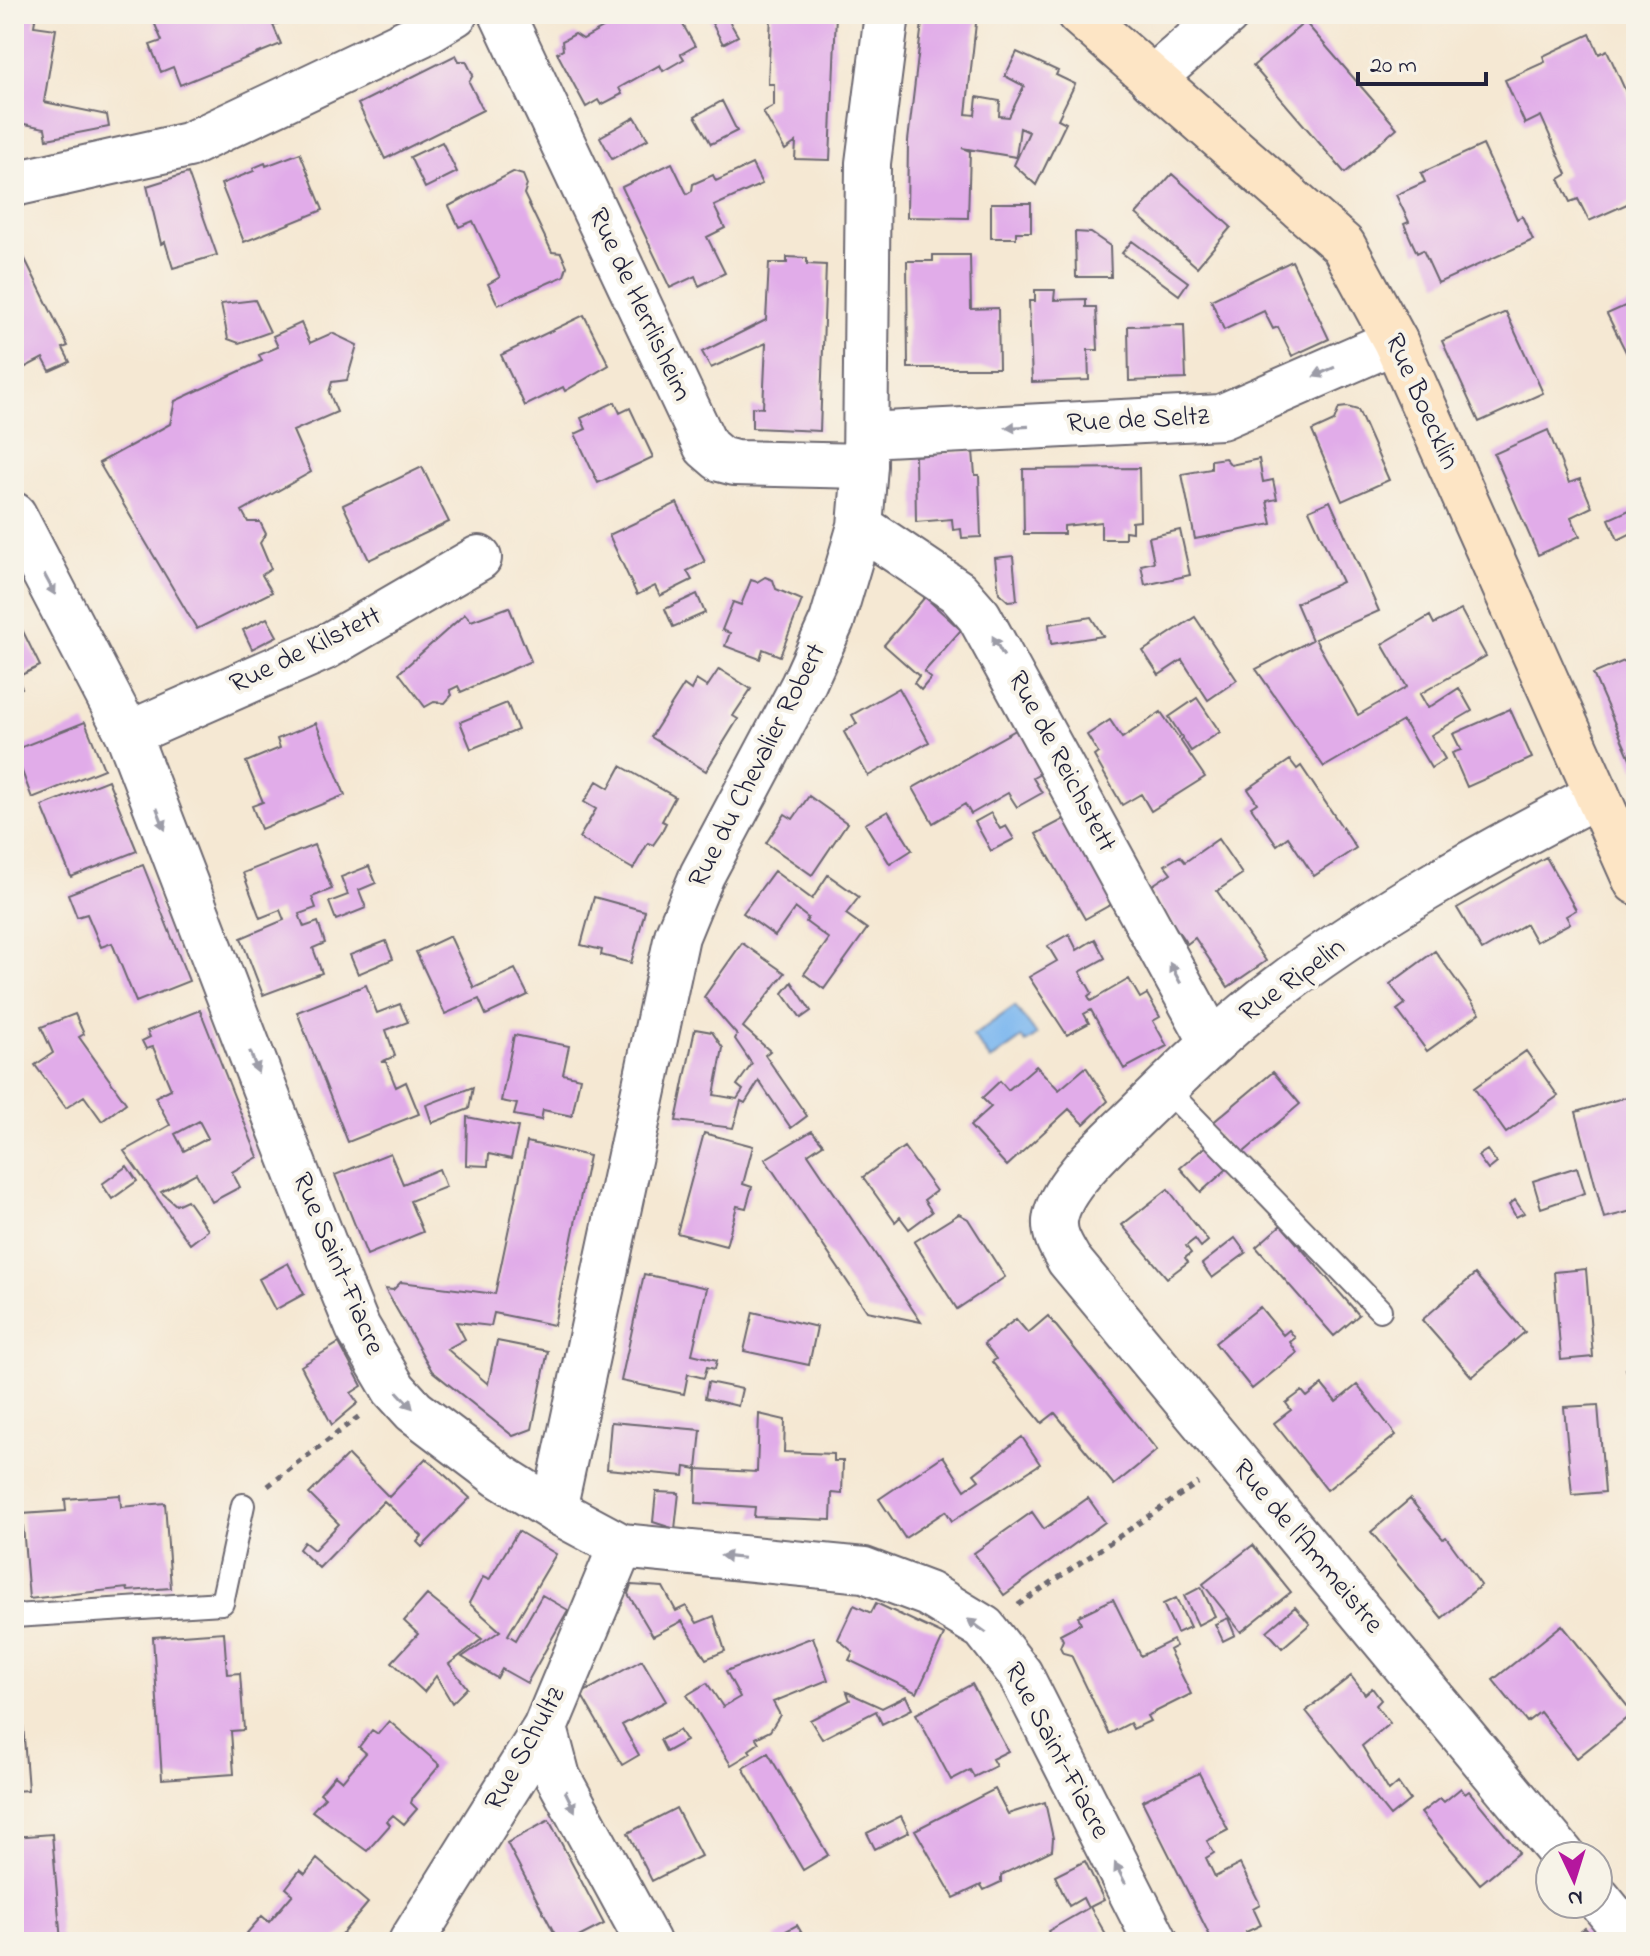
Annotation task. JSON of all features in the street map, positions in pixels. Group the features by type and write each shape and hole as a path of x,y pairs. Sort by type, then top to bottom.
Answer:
{"main road":[{"name":"Rue Boecklin","path":"1079,14 1343,245 1395,341 1636,882"}],"street":[{"path":"14,184 188,145 422,34 455,14"},
{"name":"Rue de Herrlisheim","path":"502,14 706,447 720,459 735,463 866,451"},
{"name":"Rue du Chevalier Robert","path":"554,1510 677,936 702,875 803,685 832,621 860,526 866,451 868,163 887,14"},
{"path":"1152,79 1227,14"},
{"name":"Rue de Seltz","path":"866,451 1221,417 1395,341"},
{"name":"Rue Saint-Fiacre","path":"14,515 128,734 335,1272 358,1328 394,1389 414,1411 476,1457 554,1510 621,1546 864,1570 928,1594 984,1628 1020,1674 1156,1942"},
{"name":"Rue de Reichstett","path":"860,526 958,592 979,616 1212,1042"},
{"name":"Rue de Kilstett","path":"128,734 326,647 479,558"},
{"name":"Rue Ripelin","path":"1056,1235 1055,1219 1064,1195 1212,1042 1327,953 1518,837 1597,795"},
{"name":"Rue de l'Ammeistre","path":"1056,1235 1069,1260 1550,1840"},
{"name":"Rue Schultz","path":"411,1942 545,1728 621,1546"},
{"path":"545,1728 558,1777 648,1942"},
{"path":"1614,1918 1634,1942"}],"lane":[{"path":"1165,1088 1380,1310"},
{"path":"14,1616 222,1603 243,1505"}],"path":[{"path":"243,1505 394,1389"},
{"path":"984,1628 1234,1459"}],"water":[{"path":"1015,1006 1037,1035 1026,1043 1022,1038 991,1060 973,1036"}],"building":[{"path":"14,14 36,14 34,26 56,29 44,102 107,115 109,127 47,139 45,128 14,122 14,51 18,23 14,22"},
{"path":"174,14 281,14 284,21 273,25 281,44 180,85 173,67 161,72 150,45 162,41 154,22"},
{"path":"628,14 677,14 695,46 681,54 684,59 663,71 660,65 619,88 622,94 601,105 598,100 586,107 557,53 563,50 562,41 575,34 583,39"},
{"path":"707,14 738,14 728,19 738,36 723,44"},
{"path":"771,14 836,14 830,160 795,159 796,142 785,150 763,112 774,106 774,84 768,84"},
{"path":"923,14 977,14 966,114 975,115 977,97 1000,101 999,116 1009,117 1024,86 1005,76 1017,52 1058,71 1056,75 1075,84 1058,119 1066,123 1036,185 1014,165 1029,132 1020,128 1016,157 962,148 970,151 968,218 907,217 908,141"},
{"path":"1305,22 1397,128 1345,173 1253,66"},
{"path":"1590,34 1599,54 1607,50 1636,114 1636,200 1589,221 1578,199 1570,202 1559,179 1567,174 1541,116 1525,124 1505,80 1545,62 1543,56"},
{"path":"456,55 459,61 466,61 473,75 469,82 483,110 385,159 358,104"},
{"path":"722,101 737,131 711,144 695,116"},
{"path":"635,117 648,139 612,159 600,137"},
{"path":"442,142 457,172 425,188 410,157"},
{"path":"1483,145 1517,219 1522,216 1533,240 1438,283 1423,250 1417,253 1404,224 1409,222 1396,195 1425,182 1421,173"},
{"path":"300,153 323,210 244,242 221,184 254,171 253,168 265,163 266,166"},
{"path":"672,163 687,194 692,191 693,184 713,175 716,181 752,164 762,184 714,206 725,228 707,237 725,273 699,286 695,276 670,288 622,187"},
{"path":"513,172 523,175 527,185 524,194 552,252 561,253 567,266 564,276 498,305 488,284 500,277 473,221 459,227 449,206"},
{"path":"188,173 217,255 173,268 165,242 161,244 147,186"},
{"path":"1172,174 1231,227 1197,267 1136,214"},
{"path":"991,203 1031,203 1031,232 1016,232 1016,238 991,238"},
{"path":"1075,232 1091,233 1110,246 1111,277 1076,277"},
{"path":"1132,241 1188,282 1179,295 1122,253"},
{"path":"23,255 68,346 63,348 70,362 50,371 43,358 14,373 14,260"},
{"path":"933,255 970,255 971,309 998,308 999,368 908,368 907,261 933,261"},
{"path":"787,257 807,258 807,264 826,265 820,431 752,428 752,407 763,408 766,343 711,368 702,352 766,320 769,263 787,263"},
{"path":"1292,261 1329,339 1292,356 1278,327 1273,329 1264,311 1224,330 1211,300"},
{"path":"1035,290 1055,290 1054,300 1086,299 1086,307 1096,307 1098,350 1088,350 1089,380 1032,382 1029,301 1035,301"},
{"path":"255,300 270,332 239,343 228,339 221,304"},
{"path":"1636,301 1636,372 1607,314"},
{"path":"1506,312 1543,393 1479,422 1442,341"},
{"path":"584,315 609,365 565,391 563,387 525,406 501,355"},
{"path":"301,323 310,343 332,333 357,345 347,380 332,382 329,392 337,412 293,431 311,472 242,511 248,522 260,522 266,534 260,543 271,569 262,575 272,592 197,629 99,463 170,424 175,401 262,361 259,355 278,347 273,336"},
{"path":"1184,325 1186,379 1129,381 1128,326"},
{"path":"615,402 620,413 630,408 653,457 598,483 575,434 586,429 581,418"},
{"path":"1339,408 1358,410 1389,480 1342,501 1312,431 1334,421"},
{"path":"1548,430 1569,483 1580,479 1592,507 1571,517 1580,536 1538,555 1494,454"},
{"path":"973,451 975,475 979,475 981,537 962,538 961,529 953,530 952,519 916,522 915,456"},
{"path":"1225,458 1231,465 1259,459 1263,482 1273,480 1277,499 1267,501 1272,524 1195,539 1182,474 1211,469 1211,460"},
{"path":"422,467 449,522 369,560 343,505"},
{"path":"1139,468 1140,521 1132,522 1132,532 1125,531 1125,539 1101,539 1101,522 1064,526 1064,534 1024,534 1023,469"},
{"path":"1330,501 1379,611 1315,639 1358,715 1407,687 1382,644 1430,616 1434,624 1461,610 1486,656 1420,694 1428,708 1459,688 1472,711 1431,735 1445,759 1431,768 1403,721 1324,767 1256,669 1312,640 1296,603 1342,582 1309,510"},
{"path":"677,503 705,562 687,571 692,580 660,596 655,586 637,595 609,535"},
{"path":"1636,507 1636,531 1618,540 1609,519"},
{"path":"1180,530 1190,575 1145,585 1141,565 1154,562 1149,537"},
{"path":"1013,556 1017,600 1008,601 999,593 995,558"},
{"path":"765,577 773,580 776,589 802,600 780,656 763,649 760,659 725,646 730,633 722,630 733,602 741,605 751,580 757,582"},
{"path":"697,594 705,613 673,627 665,609"},
{"path":"925,597 961,630 924,672 931,678 921,690 914,683 919,676 884,645"},
{"path":"509,607 531,661 461,692 458,686 450,690 452,695 445,703 434,702 425,707 399,673 465,614 471,621"},
{"path":"14,613 40,666 17,677 22,688 14,692"},
{"path":"1091,617 1103,636 1051,644 1049,624"},
{"path":"1195,617 1237,680 1208,700 1182,660 1159,675 1143,651"},
{"path":"267,618 277,636 252,649 243,630"},
{"path":"1636,656 1636,772 1593,674"},
{"path":"719,669 751,689 733,716 738,719 706,771 651,737 684,685 691,690 696,680 707,687"},
{"path":"899,688 929,742 868,776 844,732 857,724 852,715"},
{"path":"1197,698 1220,732 1191,751 1169,717"},
{"path":"507,703 518,730 471,749 460,722"},
{"path":"1510,709 1532,758 1467,787 1452,753 1461,750 1453,734"},
{"path":"1161,712 1205,777 1151,811 1141,794 1122,805 1094,756 1098,753 1087,735 1110,720 1122,738"},
{"path":"85,722 104,769 32,798 14,750"},
{"path":"1030,722 1054,766 1033,778 1042,793 1017,807 1008,793 971,814 965,804 933,823 913,788"},
{"path":"316,723 345,795 261,829 252,806 263,802 246,762 280,748 277,739"},
{"path":"1290,760 1297,769 1301,766 1356,848 1314,876 1288,837 1277,845 1251,807 1257,803 1248,789"},
{"path":"621,766 675,797 662,821 666,823 660,835 653,845 648,843 633,869 579,838 596,809 584,802 597,781 609,788"},
{"path":"108,780 137,851 71,877 42,806"},
{"path":"809,796 847,823 812,875 766,843 785,814 793,819"},
{"path":"888,811 912,850 890,864 865,824"},
{"path":"991,813 1000,829 1006,826 1014,839 991,851 975,822"},
{"path":"1070,816 1117,901 1085,919 1036,834"},
{"path":"1218,839 1242,874 1217,891 1266,961 1228,987 1195,938 1187,944 1148,888 1171,873 1165,865 1180,856 1185,862"},
{"path":"314,845 332,889 312,897 316,908 299,914 304,927 318,922 325,943 313,948 322,973 263,995 241,938 284,920 280,910 260,918 243,873"},
{"path":"1546,857 1576,910 1566,916 1570,923 1536,942 1526,924 1482,950 1457,908"},
{"path":"143,865 189,981 136,1002 112,943 101,947 87,914 77,917 68,894"},
{"path":"369,866 376,883 359,890 366,908 336,920 329,902 348,895 341,877"},
{"path":"774,871 812,899 828,875 859,897 846,914 867,929 824,989 804,974 829,939 806,922 808,918 795,908 775,936 743,913"},
{"path":"594,897 645,911 631,963 601,955 602,950 581,945"},
{"path":"1069,934 1077,950 1095,939 1105,958 1080,972 1092,993 1088,996 1091,1001 1129,979 1140,998 1147,994 1160,1017 1153,1021 1167,1046 1124,1069 1091,1010 1084,1014 1089,1023 1067,1035 1029,977 1057,961 1048,946"},
{"path":"450,936 474,988 515,969 528,995 486,1015 479,999 445,1014 416,952"},
{"path":"386,941 393,959 358,974 350,955"},
{"path":"742,943 785,973 743,1027 770,1051 765,1055 807,1116 791,1128 759,1081 745,1103 741,1101 733,1128 676,1121 695,1029 712,1032 723,1048 714,1095 737,1099 743,1090 737,1085 752,1064 735,1039 737,1035 704,997"},
{"path":"1435,951 1480,1013 1427,1051 1397,1010 1405,1004 1390,984"},
{"path":"792,982 811,1011 801,1018 783,993"},
{"path":"366,985 377,1013 400,1004 408,1022 386,1030 395,1056 381,1062 386,1062 396,1087 406,1082 419,1114 348,1142 297,1012"},
{"path":"200,1010 258,1157 232,1172 240,1187 212,1202 196,1173 161,1192 176,1205 187,1200 208,1230 190,1244 124,1151 170,1125 155,1097 171,1089 153,1047 146,1049 142,1041 150,1037 147,1031","holes":["199,1121 208,1138 184,1151 175,1134"]},
{"path":"75,1014 84,1034 79,1037 126,1103 102,1121 84,1096 66,1108 35,1065 53,1053 41,1027"},
{"path":"514,1035 569,1046 563,1074 580,1078 572,1116 543,1110 541,1120 514,1115 517,1104 501,1101"},
{"path":"1526,1051 1558,1096 1506,1133 1474,1088"},
{"path":"1036,1066 1059,1090 1086,1067 1108,1101 1084,1124 1069,1109 1007,1166 970,1126 991,1107 982,1098 1000,1081 1008,1090"},
{"path":"1273,1072 1300,1104 1237,1158 1210,1125"},
{"path":"473,1087 469,1109 432,1123 426,1105"},
{"path":"1636,1094 1636,1210 1604,1218 1576,1112"},
{"path":"467,1117 518,1127 511,1159 489,1154 488,1166 466,1165"},
{"path":"812,1131 823,1144 808,1154 921,1322 867,1311 765,1159"},
{"path":"704,1133 753,1146 743,1184 752,1187 746,1208 737,1206 726,1246 677,1233"},
{"path":"527,1142 589,1156 554,1325 494,1313 491,1326 456,1322 465,1339 447,1349 488,1384 497,1341 548,1351 532,1429 513,1436 432,1371 385,1289 393,1290 401,1282 495,1294"},
{"path":"1206,1146 1227,1169 1201,1192 1180,1168"},
{"path":"904,1147 936,1191 924,1200 932,1212 909,1229 900,1217 895,1222 863,1177"},
{"path":"1487,1150 1497,1163 1488,1170 1478,1156"},
{"path":"390,1153 403,1184 439,1169 446,1187 410,1201 423,1232 367,1255 335,1175"},
{"path":"127,1166 137,1181 112,1199 102,1184"},
{"path":"1577,1167 1585,1193 1541,1208 1533,1181"},
{"path":"1168,1189 1208,1241 1201,1247 1195,1239 1186,1246 1191,1253 1185,1258 1188,1262 1167,1278 1122,1225"},
{"path":"1515,1200 1524,1213 1516,1217 1509,1205"},
{"path":"959,1214 968,1219 1005,1277 957,1309 914,1242"},
{"path":"1281,1225 1359,1315 1334,1336 1256,1247"},
{"path":"1235,1238 1246,1253 1212,1278 1202,1264"},
{"path":"288,1263 304,1294 275,1310 259,1279"},
{"path":"1586,1269 1593,1357 1561,1360 1554,1272"},
{"path":"644,1274 707,1288 692,1354 717,1360 715,1369 707,1367 704,1378 688,1374 684,1394 621,1381"},
{"path":"1475,1274 1525,1332 1472,1377 1422,1320"},
{"path":"1260,1307 1283,1335 1289,1330 1295,1338 1290,1342 1297,1353 1252,1389 1215,1343"},
{"path":"753,1312 817,1327 809,1365 744,1351"},
{"path":"1048,1316 1157,1450 1114,1485 1055,1413 1042,1423 992,1362 996,1359 984,1344 1016,1319 1028,1333"},
{"path":"339,1343 362,1386 351,1393 358,1403 332,1425 301,1366"},
{"path":"1636,1365 1636,1387 1633,1388 1626,1369"},
{"path":"708,1382 742,1389 738,1406 705,1398"},
{"path":"1322,1385 1336,1402 1357,1385 1396,1435 1327,1490 1274,1423 1291,1410 1286,1403 1302,1391 1307,1397"},
{"path":"1598,1405 1605,1492 1572,1495 1564,1407"},
{"path":"759,1414 785,1420 784,1452 834,1454 834,1461 843,1461 842,1494 832,1493 831,1520 754,1517 755,1507 696,1503 697,1469 757,1472"},
{"path":"611,1422 701,1430 697,1469 685,1467 684,1476 607,1469"},
{"path":"1022,1437 1040,1464 952,1521 946,1511 905,1538 879,1499 943,1456 965,1490 979,1480 974,1474"},
{"path":"348,1455 389,1497 426,1458 470,1498 422,1547 417,1542 422,1536 384,1501 319,1568 299,1549 304,1542 314,1550 339,1524 309,1494"},
{"path":"656,1492 679,1493 675,1529 653,1522"},
{"path":"120,1495 121,1507 165,1503 171,1588 128,1591 127,1588 29,1599 22,1514 66,1511 65,1499"},
{"path":"1088,1498 1105,1522 1004,1595 974,1553 1032,1512 1044,1529"},
{"path":"1410,1499 1443,1539 1446,1537 1481,1585 1442,1618 1371,1532"},
{"path":"518,1531 556,1554 508,1635 516,1640 542,1595 568,1610 527,1683 502,1669 497,1678 462,1657 500,1631 469,1603 483,1577 489,1580"},
{"path":"1253,1545 1291,1592 1241,1632 1203,1584"},
{"path":"631,1585 663,1587 676,1611 686,1606 697,1623 714,1616 725,1651 706,1659 682,1621 653,1636 628,1594"},
{"path":"1201,1587 1215,1616 1198,1625 1184,1596"},
{"path":"427,1595 482,1639 449,1664 467,1688 452,1703 436,1676 424,1692 392,1662 418,1634 404,1621"},
{"path":"1176,1598 1190,1627 1177,1633 1163,1604"},
{"path":"1113,1599 1141,1656 1173,1640 1176,1646 1169,1650 1191,1694 1147,1716 1150,1721 1133,1729 1130,1723 1109,1734 1071,1655 1063,1653 1060,1647 1063,1640 1060,1634 1081,1623 1078,1616"},
{"path":"876,1603 944,1635 917,1693 849,1660 853,1652 838,1639 854,1605 871,1613"},
{"path":"1295,1607 1310,1624 1282,1648 1267,1631"},
{"path":"1228,1618 1235,1635 1223,1641 1215,1624"},
{"path":"1562,1625 1633,1713 1577,1758 1540,1712 1527,1722 1493,1680"},
{"path":"224,1632 227,1674 240,1673 244,1730 231,1731 234,1774 162,1779 153,1637"},
{"path":"813,1637 828,1680 773,1702 780,1715 770,1731 756,1738 759,1743 749,1750 751,1753 731,1765 687,1695 707,1683 723,1707 740,1697 726,1671"},
{"path":"14,1645 17,1645 28,1790 14,1791"},
{"path":"642,1660 666,1701 622,1725 639,1755 622,1765 581,1694"},
{"path":"1351,1676 1365,1694 1372,1688 1381,1700 1376,1705 1390,1723 1362,1746 1389,1791 1398,1783 1410,1800 1390,1816 1306,1711"},
{"path":"972,1684 1008,1751 992,1759 996,1766 974,1777 970,1770 951,1780 916,1714"},
{"path":"847,1692 882,1708 906,1696 912,1709 882,1724 876,1711 822,1739 810,1720 850,1700"},
{"path":"389,1721 440,1765 413,1797 411,1803 417,1809 404,1824 393,1815 387,1821 390,1825 367,1851 312,1811 325,1797 320,1793 335,1775 342,1781 366,1753 359,1747 372,1730 378,1734"},
{"path":"679,1730 686,1741 666,1752 660,1740"},
{"path":"768,1753 828,1855 803,1870 743,1768"},
{"path":"1199,1773 1228,1830 1207,1841 1214,1853 1206,1858 1215,1877 1240,1864 1260,1904 1253,1908 1261,1925 1246,1932 1251,1942 1213,1942 1142,1801"},
{"path":"1461,1788 1465,1794 1469,1791 1519,1852 1480,1884 1421,1813 1440,1798 1444,1802"},
{"path":"995,1789 1008,1814 1045,1802 1053,1838 1052,1850 1001,1875 1001,1882 984,1890 981,1885 954,1898 915,1830"},
{"path":"676,1808 701,1856 652,1881 628,1833"},
{"path":"901,1816 909,1832 875,1849 867,1833"},
{"path":"549,1820 604,1924 569,1942 559,1942 507,1843"},
{"path":"52,1834 61,1942 14,1942 14,1837"},
{"path":"317,1859 368,1903 342,1934 333,1942 247,1942 251,1937 247,1933 262,1916 269,1922 293,1894 286,1888 300,1870 305,1874"},
{"path":"1085,1861 1104,1900 1090,1907 1110,1942 1055,1942 1048,1931 1088,1908 1083,1898 1069,1906 1055,1876"},
{"path":"797,1925 807,1942 778,1942 775,1937"},
{"path":"1585,1928 1597,1942 1568,1942"}]}
